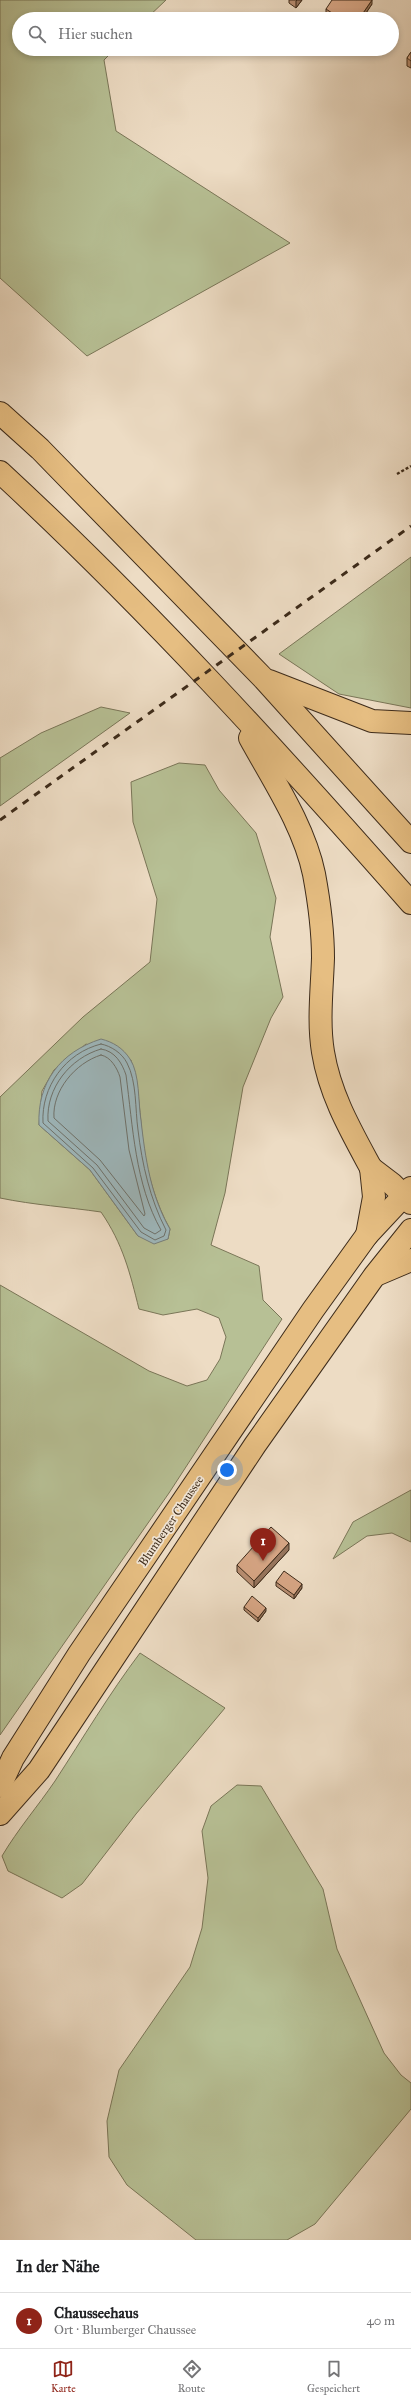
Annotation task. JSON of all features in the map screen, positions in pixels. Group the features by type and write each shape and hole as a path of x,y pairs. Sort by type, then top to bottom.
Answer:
{"main road":[{"path":"0,413 40,449 264,679 411,842"},
{"path":"0,472 113,582 232,705 411,903"},
{"path":"264,679 372,721 411,723"},
{"path":"232,705 285,801 298,830 314,873 319,907 323,956 323,1051 330,1082 341,1113 371,1168 374,1197 368,1235"},
{"path":"371,1168 409,1195"},
{"name":"Blumberger Chaussee","path":"0,1786 13,1758 80,1654 313,1310 368,1235 409,1195"},
{"path":"0,1814 39,1770 251,1451 375,1275 411,1230"},
{"path":"375,1275 411,1260"}],"path":[{"path":"397,474 411,466"}],"green space":[{"path":"0,0 166,0 153,12 12,12 12,56 108,56 104,60 116,131 290,243 87,356 0,278"},
{"path":"411,557 411,708 339,694 279,654"},
{"path":"101,707 130,713 0,806 0,758 41,733"},
{"path":"179,763 205,765 219,790 256,833 276,898 270,937 283,997 271,1018 243,1087 225,1193 211,1245 259,1266 263,1300 282,1319 169,1493 0,1735 0,1285 149,1371 187,1386 207,1380 220,1359 226,1337 219,1318 197,1309 163,1315 139,1309 125,1259 109,1224 101,1212 0,1198 0,1097 83,1017 150,962 157,899 133,822 131,782","holes":["86,1044 131,1060 138,1091 143,1145 147,1166 156,1199 170,1229 168,1239 138,1236 90,1170 39,1125 42,1091 54,1070"]},
{"path":"411,1490 411,1542 392,1533 367,1536 333,1559 353,1522"},
{"path":"140,1653 225,1708 136,1814 82,1884 62,1898 8,1871 2,1856 55,1781 107,1700"},
{"path":"237,1785 261,1786 323,1889 337,1949 384,2053 401,2075 411,2083 411,2109 315,2224 287,2240 196,2240 127,2185 109,2157 107,2121 119,2070 190,1967 202,1928 208,1878 202,1831 211,1806"}],"water":[{"path":"101,1039 114,1044 121,1049 130,1059 136,1072 140,1113 150,1176 158,1204 170,1229 168,1239 154,1244 138,1236 90,1170 39,1125 39,1110 42,1096 54,1071 74,1052"}],"building":[{"path":"332,0 372,0 364,12 330,12 326,9"},
{"path":"411,52 411,61 407,58"},
{"path":"271,1527 289,1543 254,1581 237,1565"},
{"path":"284,1571 302,1584 294,1595 276,1582"},
{"path":"252,1596 266,1608 258,1618 244,1607"}],"railway":[{"path":"0,820 411,526"}],"place":[{"name":"Chausseehaus","path":"263,1561"}]}
